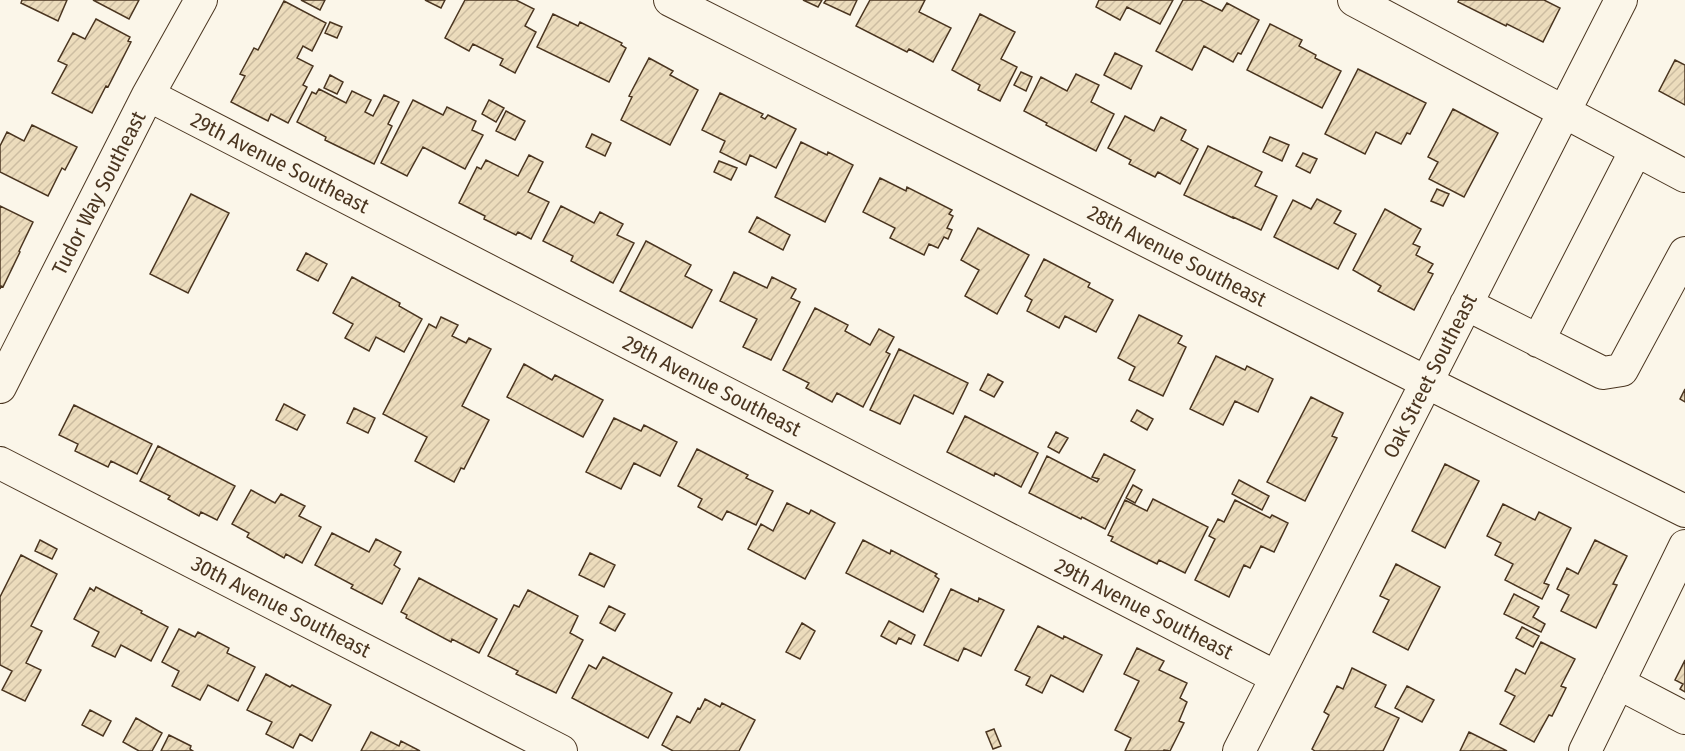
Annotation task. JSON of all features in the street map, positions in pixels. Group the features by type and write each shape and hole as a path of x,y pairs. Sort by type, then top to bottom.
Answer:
{"street":[{"name":"Tudor Way Southeast","path":"0,387 148,95 201,0"},
{"name":"28th Avenue Southeast","path":"670,0 1685,511"},
{"path":"1354,0 1685,176"},
{"name":"Oak Street Southeast","path":"1239,751 1621,0"},
{"name":"29th Avenue Southeast","path":"148,95 1276,677"},
{"path":"1538,341 1636,150"},
{"path":"1466,304 1602,373 1622,369 1685,253"},
{"name":"30th Avenue Southeast","path":"0,463 561,751"},
{"path":"1585,751 1685,546"},
{"path":"1618,683 1685,718"}],"building":[{"path":"22,0 67,0 58,21 21,3"},
{"path":"93,0 139,0 129,19"},
{"path":"301,0 325,0 320,10"},
{"path":"425,0 445,0 441,8"},
{"path":"465,0 516,0 534,9 525,26 536,32 515,73 500,65 503,59 473,44 469,51 445,38"},
{"path":"803,0 822,0 818,7"},
{"path":"826,0 857,0 850,15 824,3"},
{"path":"870,0 925,0 919,12 951,28 933,62 909,49 907,52 856,26"},
{"path":"1099,0 1173,0 1160,24 1127,7 1120,20 1096,7"},
{"path":"1183,0 1200,0 1222,11 1227,3 1259,20 1241,54 1238,53 1233,62 1204,46 1192,70 1156,51"},
{"path":"1459,0 1544,0 1560,8 1543,42 1458,2"},
{"path":"284,1 326,23 312,51 303,46 297,58 313,66 303,85 307,87 288,123 271,114 268,121 231,102 245,76 240,74 254,48 258,50"},
{"path":"553,14 578,26 580,22 622,43 621,45 626,48 609,82 537,47"},
{"path":"980,14 1015,32 1001,59 1017,67 1000,101 978,90 980,85 952,70"},
{"path":"96,19 130,37 128,41 131,42 92,113 52,93 67,65 58,61 73,33 85,39"},
{"path":"330,22 342,27 337,38 325,33"},
{"path":"1270,24 1302,40 1299,46 1316,55 1315,58 1341,71 1322,108 1247,70"},
{"path":"1115,53 1142,66 1131,89 1104,75"},
{"path":"649,58 673,71 670,75 698,90 670,145 621,120 632,97 629,96"},
{"path":"1675,60 1685,65 1685,105 1659,91"},
{"path":"1358,69 1426,103 1410,134 1407,133 1401,144 1376,132 1365,154 1325,134"},
{"path":"1021,72 1032,77 1026,91 1014,85"},
{"path":"1076,74 1099,85 1091,102 1114,114 1096,151 1024,111 1041,77 1067,91"},
{"path":"330,75 343,82 337,94 324,88"},
{"path":"319,89 346,103 352,91 371,100 365,112 373,116 384,95 399,102 388,124 392,126 374,164 325,140 326,137 297,122 312,92 316,94"},
{"path":"720,93 763,114 761,117 765,119 768,115 796,129 776,168 750,155 746,165 720,152 725,141 702,130"},
{"path":"413,100 443,115 447,107 476,121 472,130 483,135 465,169 423,147 407,176 381,163"},
{"path":"489,100 504,108 496,122 482,114"},
{"path":"1453,109 1498,133 1464,197 1429,179 1438,162 1428,157"},
{"path":"506,111 525,121 515,140 496,131"},
{"path":"1125,116 1154,131 1161,117 1186,130 1181,140 1198,149 1180,184 1158,172 1155,177 1129,164 1131,160 1108,148"},
{"path":"32,125 77,147 65,170 62,168 48,196 0,172 0,146 7,132 24,141"},
{"path":"592,134 611,143 605,156 586,147"},
{"path":"1270,137 1289,145 1282,161 1263,152"},
{"path":"801,142 853,165 825,222 775,197"},
{"path":"1208,146 1262,172 1255,186 1277,196 1261,230 1184,195"},
{"path":"1303,153 1317,159 1310,173 1296,166"},
{"path":"529,155 543,162 528,192 549,202 531,239 518,232 516,235 484,219 485,216 459,203 477,167 481,169 486,160 518,176"},
{"path":"719,161 737,168 731,180 714,172"},
{"path":"880,178 906,191 907,187 952,210 949,214 953,216 947,228 952,230 948,239 944,237 938,248 929,244 924,255 890,238 895,228 863,212"},
{"path":"1437,189 1449,194 1443,206 1431,201"},
{"path":"191,194 229,213 188,293 150,274"},
{"path":"1317,199 1341,211 1334,223 1356,234 1338,269 1274,237 1293,200 1311,209"},
{"path":"0,206 33,222 3,287 1,286 0,289"},
{"path":"561,206 594,223 600,212 623,224 617,235 634,243 613,283 571,261 573,256 543,241"},
{"path":"1385,209 1421,229 1413,244 1420,247 1416,255 1433,264 1428,272 1433,274 1414,310 1378,291 1381,286 1353,270"},
{"path":"757,217 790,235 783,250 749,232"},
{"path":"978,228 1029,255 997,314 965,296 979,270 961,260"},
{"path":"646,241 691,265 685,276 712,290 692,328 620,291"},
{"path":"306,253 327,264 318,281 297,270"},
{"path":"1044,259 1090,283 1088,287 1113,300 1096,332 1065,316 1059,328 1027,311 1032,300 1025,296"},
{"path":"734,272 767,288 772,277 796,289 791,298 800,302 771,360 743,347 757,319 720,301"},
{"path":"352,277 400,303 399,306 422,319 404,352 376,337 369,351 345,338 353,324 333,313"},
{"path":"815,308 848,325 845,331 870,345 879,329 894,337 886,352 890,354 863,407 837,393 832,402 806,388 809,383 783,370"},
{"path":"1139,315 1182,336 1178,343 1186,347 1163,396 1129,380 1135,367 1118,358"},
{"path":"441,317 458,325 452,336 466,343 469,338 491,349 462,406 489,420 464,469 461,468 454,482 415,461 427,437 383,414 429,324 436,328"},
{"path":"899,349 968,383 953,414 914,395 900,424 870,410"},
{"path":"1216,356 1245,370 1247,366 1273,379 1258,412 1235,401 1223,425 1190,409"},
{"path":"524,364 552,380 555,375 603,400 583,437 507,397"},
{"path":"988,374 1003,382 994,397 980,390"},
{"path":"1685,389 1685,402 1680,399"},
{"path":"1311,397 1343,413 1332,436 1337,438 1305,501 1267,482"},
{"path":"284,404 305,415 297,430 276,420"},
{"path":"74,405 152,444 137,474 111,461 108,467 75,451 78,444 59,435"},
{"path":"354,408 375,418 368,433 347,423"},
{"path":"1137,410 1153,419 1147,430 1131,421"},
{"path":"965,416 1038,453 1021,487 947,452"},
{"path":"614,418 641,431 644,425 677,442 660,476 634,463 621,489 586,472"},
{"path":"1056,432 1068,438 1059,453 1048,447"},
{"path":"158,446 235,486 217,520 201,512 199,516 168,499 170,496 140,481"},
{"path":"697,449 748,475 746,478 773,491 756,525 727,511 722,520 698,507 702,499 678,486"},
{"path":"1104,454 1135,470 1105,529 1029,493 1047,456 1097,482 1099,479 1092,477"},
{"path":"1445,464 1479,481 1445,548 1412,531"},
{"path":"1239,480 1269,496 1262,510 1232,494"},
{"path":"1133,485 1142,490 1135,503 1126,498"},
{"path":"251,490 275,503 281,494 305,506 299,516 321,527 302,563 286,554 284,558 247,537 249,533 232,524"},
{"path":"1153,499 1208,527 1185,573 1159,560 1157,564 1111,541 1113,537 1108,535 1125,500 1147,511"},
{"path":"1235,500 1270,518 1272,515 1288,523 1274,552 1261,546 1250,568 1244,565 1229,597 1195,580 1215,539 1209,536 1218,519 1224,522"},
{"path":"787,503 809,514 811,510 835,523 805,579 748,549 761,524 773,531"},
{"path":"1503,504 1535,520 1539,512 1571,528 1544,583 1549,585 1542,599 1505,580 1513,564 1495,555 1501,543 1487,536"},
{"path":"332,533 369,552 376,539 401,552 394,565 400,569 382,604 351,588 353,585 315,565"},
{"path":"40,540 57,549 52,559 35,551"},
{"path":"863,540 890,554 891,550 937,574 935,576 939,579 923,612 846,573"},
{"path":"1595,540 1627,556 1613,584 1617,585 1596,628 1561,611 1569,595 1557,589 1567,568 1578,574"},
{"path":"590,553 615,565 604,587 579,575"},
{"path":"21,555 57,574 31,626 42,631 26,663 41,670 25,701 2,690 12,671 0,665 0,597"},
{"path":"1396,564 1440,587 1408,650 1373,632 1389,600 1380,596"},
{"path":"419,578 497,619 479,653 452,639 451,642 406,618 407,615 401,612"},
{"path":"96,587 168,627 151,661 121,645 115,657 92,646 99,632 74,619 90,588 94,591"},
{"path":"951,589 978,602 979,598 1004,610 981,656 964,648 958,661 924,645"},
{"path":"528,590 578,616 570,633 583,640 556,693 516,674 518,671 488,656 514,605 519,607"},
{"path":"1514,594 1539,607 1533,617 1545,624 1541,632 1504,614"},
{"path":"609,606 625,614 615,631 600,623"},
{"path":"889,621 915,635 911,644 899,638 896,644 881,636"},
{"path":"802,623 815,631 800,659 786,652"},
{"path":"1038,626 1102,655 1083,692 1051,675 1042,693 1026,685 1030,677 1015,670"},
{"path":"1522,627 1539,636 1533,647 1516,638"},
{"path":"179,629 195,637 198,632 229,648 227,653 255,667 238,701 208,685 200,700 172,686 179,671 162,662"},
{"path":"1541,642 1575,659 1561,686 1566,688 1552,716 1549,715 1534,742 1500,724 1515,696 1505,691 1516,669 1525,674"},
{"path":"1137,648 1164,661 1159,670 1187,683 1180,698 1187,702 1179,721 1184,723 1170,751 1125,751 1131,738 1115,730 1139,681 1124,674"},
{"path":"603,657 672,693 648,738 572,698 589,665 596,669"},
{"path":"1685,660 1685,692 1680,689 1683,684 1675,680"},
{"path":"1352,668 1386,685 1375,707 1399,718 1383,751 1315,751 1312,749 1329,715 1324,712 1337,686 1343,689"},
{"path":"266,674 331,705 312,741 300,734 293,748 266,734 272,722 247,710"},
{"path":"1407,686 1434,700 1422,722 1395,708"},
{"path":"705,699 720,707 722,703 755,720 739,751 673,751 662,745 677,716 690,723"},
{"path":"90,710 111,721 103,736 82,725"},
{"path":"136,718 162,733 152,751 139,751 123,742"},
{"path":"994,729 1001,746 993,749 986,732"},
{"path":"371,732 399,746 401,741 420,751 361,751"},
{"path":"1469,732 1507,751 1460,751"},
{"path":"169,735 191,746 190,749 193,751 161,751"}]}
